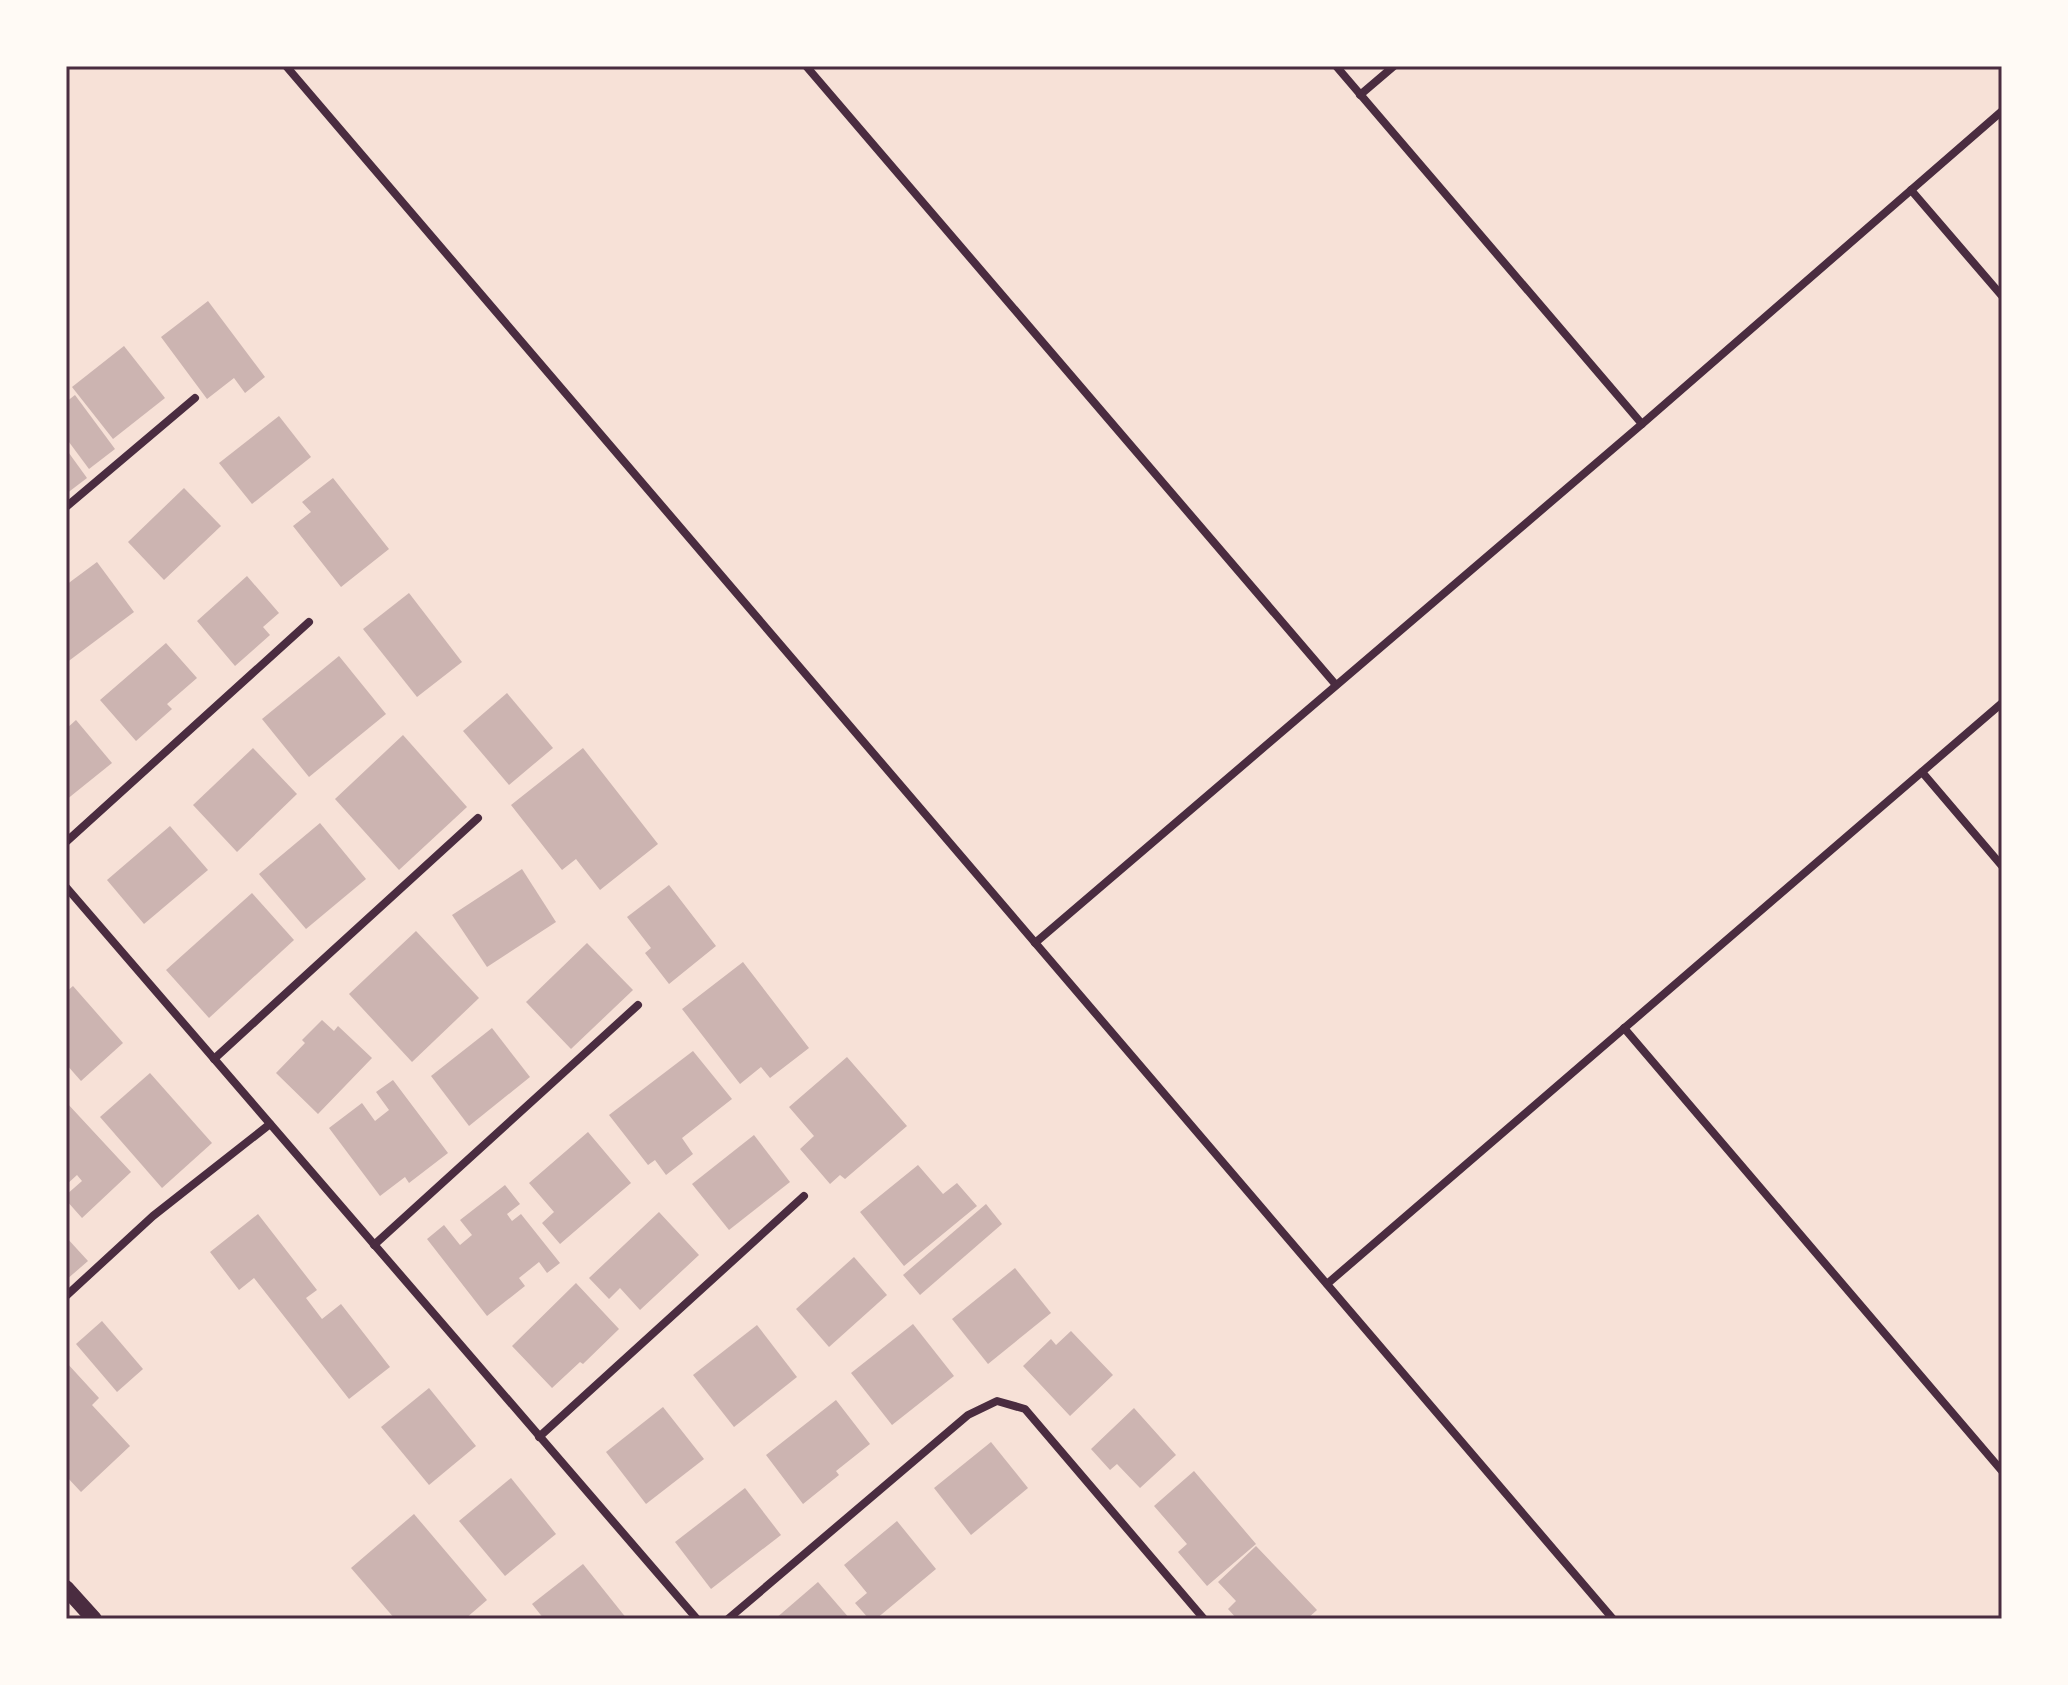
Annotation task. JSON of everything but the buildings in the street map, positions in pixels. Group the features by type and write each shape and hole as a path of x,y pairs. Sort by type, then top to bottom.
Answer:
{"main road":[{"path":"66,1588 94,1619"}],"street":[{"path":"286,66 1613,1619"},
{"path":"806,66 1336,685"},
{"path":"1336,66 1642,424"},
{"path":"1360,95 1394,66"},
{"path":"1035,943 1642,424 2002,111"},
{"path":"1911,190 2002,296"},
{"path":"66,507 195,398"},
{"path":"66,842 309,622"},
{"path":"1327,1284 2002,703"},
{"path":"1922,772 2002,866"},
{"path":"214,1059 478,818"},
{"path":"66,887 697,1619"},
{"path":"374,1245 638,1005"},
{"path":"1624,1028 2002,1471"},
{"path":"66,1296 153,1216 270,1124"},
{"path":"539,1437 804,1196"},
{"path":"728,1619 968,1415 997,1401 1025,1409 1204,1619"}]}
